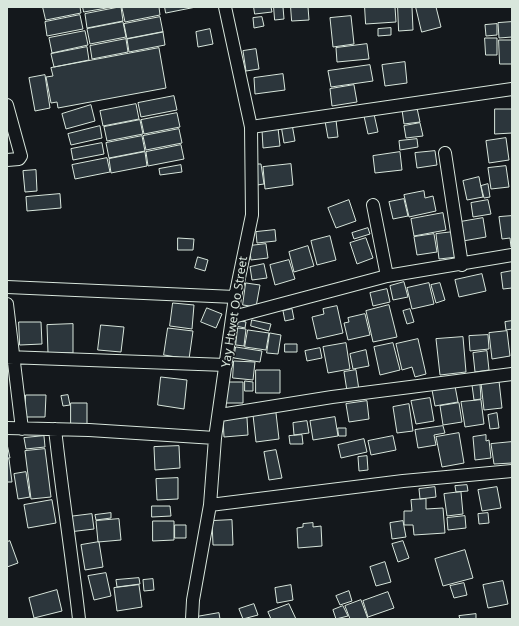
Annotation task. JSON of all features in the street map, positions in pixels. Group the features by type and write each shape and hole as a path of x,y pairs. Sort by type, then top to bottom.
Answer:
{"street":[{"name":"Yay Htwet Oo Street","path":"192,619 210,505 215,438 220,415 235,298 252,215 251,127 225,7"},
{"path":"251,127 512,89"},
{"path":"7,105 21,156 18,159 7,160"},
{"path":"445,152 462,265"},
{"path":"373,205 387,276"},
{"path":"233,317 387,276 462,265 512,255"},
{"path":"7,287 235,298"},
{"path":"7,304 10,358 22,429"},
{"path":"10,358 226,365"},
{"path":"220,415 364,392 512,374 512,378"},
{"path":"7,428 55,429 215,438"},
{"path":"55,429 62,496 75,577 79,619"},
{"path":"210,505 403,481 512,471"}],"building":[{"path":"43,7 80,7 81,13 46,20"},
{"path":"83,7 112,7 84,12"},
{"path":"121,7 123,21 87,28 85,14"},
{"path":"159,7 160,15 125,22 122,8"},
{"path":"165,7 196,7 166,13"},
{"path":"254,7 271,7 272,12 255,14"},
{"path":"274,7 283,7 284,19 275,20"},
{"path":"291,7 308,7 309,20 292,21"},
{"path":"365,7 395,7 396,22 366,24"},
{"path":"398,7 412,7 413,30 399,31"},
{"path":"416,7 436,7 441,27 422,32"},
{"path":"80,15 83,29 47,36 45,22"},
{"path":"351,16 354,44 333,47 330,18"},
{"path":"160,17 163,32 127,39 124,24"},
{"path":"262,17 264,26 254,28 253,18"},
{"path":"123,22 126,37 90,44 87,29"},
{"path":"512,22 512,37 499,38 498,23"},
{"path":"497,24 497,35 486,36 485,25"},
{"path":"391,28 391,35 378,36 378,29"},
{"path":"210,29 213,44 198,47 196,32"},
{"path":"85,31 88,45 52,53 49,38"},
{"path":"163,32 165,45 129,52 127,39"},
{"path":"485,38 497,38 497,55 486,55"},
{"path":"126,39 128,52 92,59 90,46"},
{"path":"499,40 512,40 512,64 500,64"},
{"path":"367,44 369,59 337,62 336,48"},
{"path":"87,47 89,60 54,67 51,54"},
{"path":"159,48 166,88 58,108 57,102 51,103 46,77 53,76 51,68"},
{"path":"256,49 259,69 246,71 243,51"},
{"path":"405,62 407,83 385,86 382,65"},
{"path":"370,65 373,81 331,87 328,71"},
{"path":"283,74 285,90 255,94 254,78"},
{"path":"45,75 50,108 35,111 29,78"},
{"path":"354,85 357,102 332,106 330,89"},
{"path":"174,96 177,110 141,117 138,103"},
{"path":"136,104 139,119 103,126 100,111"},
{"path":"91,105 95,121 66,129 62,114"},
{"path":"417,108 420,122 404,124 402,110"},
{"path":"495,109 512,109 512,133 495,134"},
{"path":"177,113 180,127 144,134 141,120"},
{"path":"374,114 378,132 368,134 364,116"},
{"path":"140,120 143,134 107,141 104,127"},
{"path":"336,120 338,137 328,138 325,121"},
{"path":"420,123 423,136 406,138 404,126"},
{"path":"292,124 295,141 284,143 281,125"},
{"path":"100,126 102,138 71,145 68,134"},
{"path":"278,128 280,146 263,148 262,130"},
{"path":"179,129 182,143 146,150 143,136"},
{"path":"142,136 145,151 109,158 106,143"},
{"path":"506,138 509,160 489,163 486,141"},
{"path":"417,139 418,147 400,150 399,141"},
{"path":"102,143 104,154 73,160 71,149"},
{"path":"181,145 184,159 148,166 146,152"},
{"path":"435,151 437,165 417,168 415,153"},
{"path":"145,152 147,166 111,173 109,159"},
{"path":"400,152 402,170 375,173 373,156"},
{"path":"107,158 110,172 75,179 72,165"},
{"path":"255,164 261,164 264,184 257,185"},
{"path":"291,164 293,185 265,189 263,167"},
{"path":"181,165 182,172 160,175 159,169"},
{"path":"506,166 509,187 491,189 488,168"},
{"path":"36,170 37,191 25,192 23,171"},
{"path":"479,177 483,197 467,200 463,181"},
{"path":"488,184 490,197 484,198 481,186"},
{"path":"424,191 425,198 433,196 436,211 409,217 404,195"},
{"path":"60,194 61,208 27,211 26,197"},
{"path":"404,199 408,216 393,219 389,202"},
{"path":"349,200 356,221 336,228 328,208"},
{"path":"488,200 491,214 473,217 471,203"},
{"path":"443,213 446,230 414,236 411,219"},
{"path":"512,216 511,247 510,238 502,239 499,217"},
{"path":"483,218 486,237 463,241 460,222"},
{"path":"368,228 370,234 354,239 352,233"},
{"path":"275,230 276,241 257,243 256,232"},
{"path":"453,232 457,257 439,259 436,234"},
{"path":"434,234 437,252 417,255 414,237"},
{"path":"330,236 336,260 317,265 311,241"},
{"path":"178,238 194,239 193,250 178,250"},
{"path":"366,238 373,258 357,264 350,243"},
{"path":"266,244 268,258 251,260 249,246"},
{"path":"308,246 314,266 294,272 289,252"},
{"path":"198,257 208,260 205,271 195,268"},
{"path":"289,260 295,279 275,285 270,265"},
{"path":"264,264 267,278 252,280 250,267"},
{"path":"512,271 512,288 503,289 501,273"},
{"path":"482,274 486,291 459,297 455,280"},
{"path":"404,282 408,297 393,300 390,286"},
{"path":"246,283 260,285 256,307 243,305"},
{"path":"429,283 434,304 412,309 407,288"},
{"path":"440,283 445,300 436,303 431,285"},
{"path":"387,289 390,302 373,306 370,293"},
{"path":"173,303 194,305 192,329 170,326"},
{"path":"389,305 397,337 373,342 366,311"},
{"path":"337,306 343,333 317,339 312,317 324,314 323,309"},
{"path":"207,308 222,314 216,328 201,322"},
{"path":"292,309 294,319 285,321 283,311"},
{"path":"410,309 414,322 407,324 403,311"},
{"path":"365,314 370,335 348,340 344,323 349,322 348,318"},
{"path":"237,320 246,322 245,328 236,326"},
{"path":"252,320 271,324 269,331 251,326"},
{"path":"512,321 512,329 506,330 505,322"},
{"path":"19,322 41,322 42,344 20,345"},
{"path":"73,324 73,353 48,353 47,325"},
{"path":"101,325 124,327 121,352 98,350"},
{"path":"168,328 193,331 189,359 164,355"},
{"path":"238,328 246,329 244,346 236,345"},
{"path":"248,330 269,333 266,350 245,347"},
{"path":"507,331 510,356 492,359 489,333"},
{"path":"270,333 281,335 278,354 267,353"},
{"path":"488,335 489,349 470,351 469,336"},
{"path":"463,337 466,372 440,375 436,339"},
{"path":"418,339 426,374 415,377 412,367 402,370 396,344"},
{"path":"346,343 350,369 328,373 323,347"},
{"path":"393,343 400,370 380,375 374,347"},
{"path":"285,344 297,344 297,352 285,352"},
{"path":"236,347 262,351 260,362 234,358"},
{"path":"320,348 322,358 307,361 305,351"},
{"path":"366,350 369,366 353,369 350,354"},
{"path":"487,351 489,370 475,372 473,353"},
{"path":"234,361 255,362 253,380 233,378"},
{"path":"256,370 280,370 280,393 256,393"},
{"path":"356,370 359,390 347,391 344,372"},
{"path":"161,377 187,380 184,409 158,405"},
{"path":"245,381 253,382 253,391 245,391"},
{"path":"499,381 502,408 484,410 481,383"},
{"path":"226,382 243,382 243,403 226,403"},
{"path":"480,384 481,399 474,400 472,385"},
{"path":"455,386 458,402 435,406 432,390"},
{"path":"26,395 46,395 45,417 25,417"},
{"path":"68,395 70,405 63,406 61,396"},
{"path":"430,398 434,421 416,424 411,401"},
{"path":"481,400 484,424 465,427 461,402"},
{"path":"367,401 369,419 349,422 346,404"},
{"path":"71,403 87,403 87,424 71,424"},
{"path":"459,403 462,422 443,425 440,406"},
{"path":"409,404 413,431 397,433 393,407"},
{"path":"276,413 279,439 256,442 253,415"},
{"path":"497,413 499,428 490,429 488,415"},
{"path":"335,417 338,436 313,440 310,421"},
{"path":"247,418 248,435 224,437 223,419"},
{"path":"307,421 309,433 294,435 293,423"},
{"path":"443,426 445,433 434,435 436,445 418,448 415,430"},
{"path":"338,428 346,428 346,436 339,436"},
{"path":"459,433 464,463 442,467 436,437"},
{"path":"302,435 303,444 290,444 289,436"},
{"path":"486,435 486,441 489,440 491,458 475,460 473,437"},
{"path":"44,436 45,447 26,449 24,438"},
{"path":"393,436 396,450 371,455 368,441"},
{"path":"364,439 367,452 341,458 338,445"},
{"path":"512,442 512,463 494,464 491,444"},
{"path":"7,444 10,458 7,458"},
{"path":"179,446 180,468 155,470 154,447"},
{"path":"45,449 51,497 31,499 25,451"},
{"path":"276,450 282,478 269,480 264,452"},
{"path":"367,456 368,470 359,471 358,457"},
{"path":"9,459 12,482 7,482 7,460"},
{"path":"26,472 30,497 18,499 14,474"},
{"path":"178,478 178,499 157,500 156,479"},
{"path":"467,485 468,491 456,492 455,486"},
{"path":"435,487 436,497 420,499 419,489"},
{"path":"497,487 501,508 482,511 478,490"},
{"path":"461,492 463,514 447,516 444,494"},
{"path":"426,499 426,509 443,508 445,533 414,535 413,525 404,525 404,511 412,511 411,500"},
{"path":"52,500 56,523 28,528 24,505"},
{"path":"152,506 170,506 171,516 152,517"},
{"path":"111,513 111,518 96,520 95,515"},
{"path":"488,513 489,523 479,524 478,514"},
{"path":"92,514 94,529 69,532 68,517"},
{"path":"465,516 466,528 448,530 447,518"},
{"path":"119,519 121,540 98,542 96,521"},
{"path":"232,520 233,545 213,545 212,521"},
{"path":"153,521 174,521 174,540 153,541"},
{"path":"403,521 406,537 392,539 390,523"},
{"path":"313,523 313,527 321,526 322,546 298,548 297,528 303,527 303,524"},
{"path":"175,525 186,525 186,538 175,538"},
{"path":"10,541 18,563 7,567 7,542"},
{"path":"403,541 409,558 398,562 392,544"},
{"path":"99,542 103,567 85,570 81,545"},
{"path":"465,550 473,578 443,586 435,559"},
{"path":"385,562 391,582 376,586 370,567"},
{"path":"106,573 111,596 94,600 88,576"},
{"path":"139,578 140,584 117,587 116,580"},
{"path":"153,579 154,590 144,591 143,580"},
{"path":"503,581 508,604 488,608 483,585"},
{"path":"464,583 467,595 454,598 450,586"},
{"path":"139,585 142,607 117,611 114,588"},
{"path":"291,585 293,600 277,603 275,588"},
{"path":"57,590 62,611 34,618 29,598"},
{"path":"349,591 352,601 340,605 336,596"},
{"path":"388,592 394,608 368,617 363,601"},
{"path":"361,600 368,619 350,619 345,606"},
{"path":"254,604 258,615 243,619 239,609"},
{"path":"289,604 296,619 271,619 268,612"},
{"path":"343,606 348,616 336,619 333,610"},
{"path":"219,613 220,619 196,619 196,617"},
{"path":"476,614 476,619 460,619 459,616"}]}
